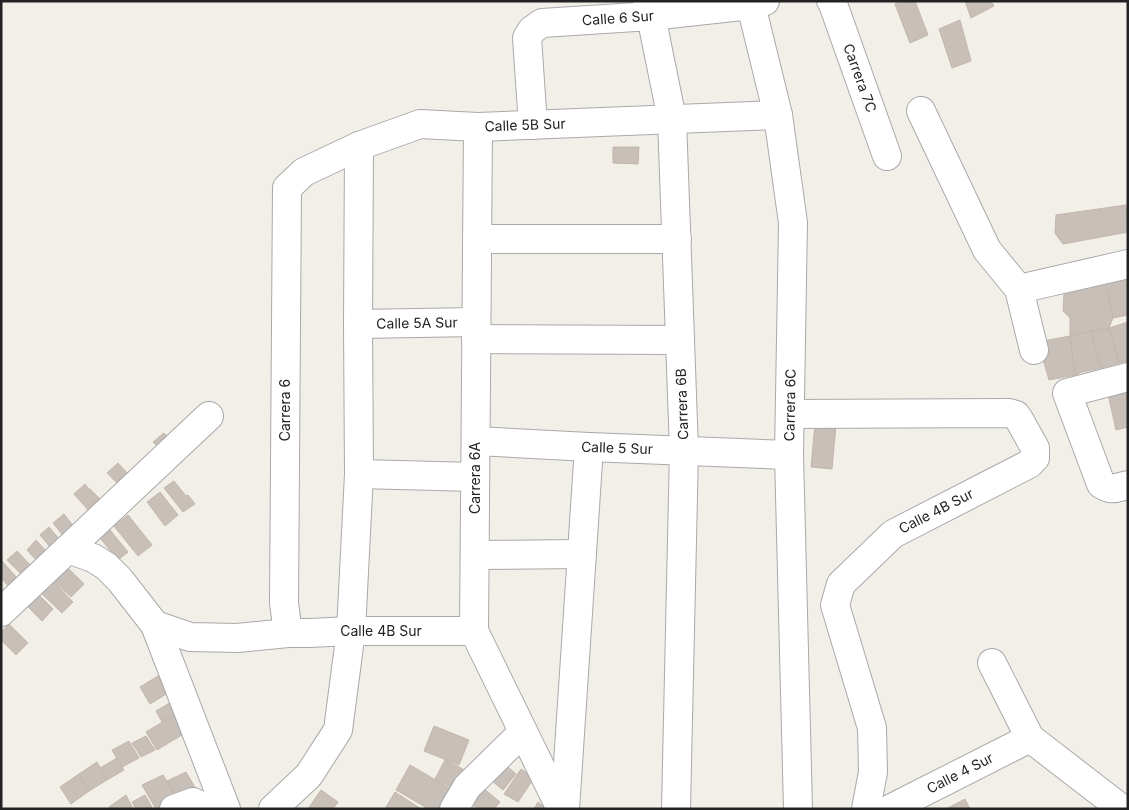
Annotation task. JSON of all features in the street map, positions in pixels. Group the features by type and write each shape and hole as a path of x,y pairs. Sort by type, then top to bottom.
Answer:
{"street":[{"name":"Carrera 7C","path":"831,1 887,156"},
{"name":"Calle 6 Sur","path":"533,125 527,38 532,30 542,23 649,9 758,3"},
{"name":"Carrera 6C","path":"758,3 778,115 793,223 789,455 798,809"},
{"name":"Carrera 6B","path":"649,9 672,119 677,239 684,450 676,809"},
{"path":"921,111 987,250 1019,289 1034,350"},
{"name":"Calle 5B Sur","path":"287,188 304,172 359,146 420,124 478,127 778,115"},
{"name":"Carrera 6A","path":"478,127 474,631 561,809"},
{"path":"273,809 309,775 338,730 351,631 359,474 359,146"},
{"name":"Carrera 6","path":"287,188 284,603 288,633"},
{"path":"477,238 677,239"},
{"path":"1019,289 1128,264"},
{"name":"Calle 5A Sur","path":"358,324 680,340"},
{"path":"1128,378 1067,393 1100,484 1107,488 1128,485"},
{"name":"Calle 4B Sur","path":"790,414 1009,413 1016,415 1035,448 1035,458 1029,464 893,534 842,584 835,604 872,728 873,772 866,809"},
{"path":"1,612 209,416"},
{"name":"Calle 5 Sur","path":"476,442 789,455"},
{"path":"565,809 589,447"},
{"path":"359,474 475,477"},
{"path":"68,549 93,558 106,566 120,580 155,625 226,809"},
{"path":"475,555 582,554"},
{"name":"Calle 4B Sur","path":"155,625 190,637 237,638 288,633 351,631 474,631"},
{"path":"992,664 1030,738 1122,809"},
{"path":"454,809 467,787 523,732"},
{"name":"Calle 4 Sur","path":"890,809 1030,738"},
{"path":"174,809 193,802 208,809"}],"building":[{"path":"901,1 915,1 928,35 910,43 895,4"},
{"path":"965,1 991,1 994,6 971,18"},
{"path":"960,20 971,61 952,68 939,29"},
{"path":"613,147 639,147 638,164 613,163"},
{"path":"1126,205 1128,232 1063,244 1055,233 1056,215"},
{"path":"1126,275 1128,315 1113,318 1105,280"},
{"path":"1105,280 1113,318 1109,328 1070,336 1070,318 1063,311 1064,293"},
{"path":"1128,322 1128,361 1119,363 1109,328"},
{"path":"1109,328 1119,363 1101,368 1091,331"},
{"path":"1091,331 1101,368 1075,375 1070,336"},
{"path":"1070,336 1075,375 1049,380 1038,342"},
{"path":"1128,389 1128,427 1116,430 1108,394"},
{"path":"815,423 836,425 832,469 811,467"},
{"path":"164,433 171,440 161,450 153,442"},
{"path":"118,463 129,475 119,485 107,473"},
{"path":"174,481 195,504 183,512 164,488"},
{"path":"85,484 101,500 88,510 74,494"},
{"path":"160,492 178,515 165,526 147,502"},
{"path":"64,514 75,528 64,537 53,523"},
{"path":"128,515 152,545 138,556 114,526"},
{"path":"49,527 60,540 51,548 40,535"},
{"path":"110,530 128,552 118,560 100,538"},
{"path":"36,540 47,552 38,562 27,550"},
{"path":"17,551 33,568 24,577 7,560"},
{"path":"1,560 19,580 11,589 1,578"},
{"path":"66,566 84,584 71,597 52,579"},
{"path":"52,580 73,602 62,613 40,592"},
{"path":"38,594 53,609 42,621 27,606"},
{"path":"9,624 28,643 16,655 1,640 1,632"},
{"path":"158,676 168,693 150,704 140,687"},
{"path":"173,701 179,712 162,722 156,711"},
{"path":"179,712 190,730 157,750 146,732"},
{"path":"434,726 469,740 459,765 424,751"},
{"path":"146,736 155,750 141,757 132,743"},
{"path":"129,741 139,758 122,767 112,750"},
{"path":"117,758 124,770 107,780 100,768"},
{"path":"445,760 463,769 453,788 435,779"},
{"path":"500,760 516,774 503,790 486,776"},
{"path":"97,762 107,780 89,791 79,774"},
{"path":"410,765 451,789 439,809 429,809 396,790"},
{"path":"521,769 534,778 518,802 504,794"},
{"path":"186,772 196,789 177,798 167,781"},
{"path":"79,774 89,791 71,804 60,787"},
{"path":"163,775 177,798 156,809 142,785"},
{"path":"484,789 500,802 494,809 478,809 472,804"},
{"path":"321,790 338,802 333,809 308,809"},
{"path":"395,792 421,809 385,809"},
{"path":"126,795 133,809 110,809 109,807"},
{"path":"145,795 153,809 136,809 132,802"},
{"path":"965,799 970,809 946,809"},
{"path":"538,802 547,809 534,809"}]}
